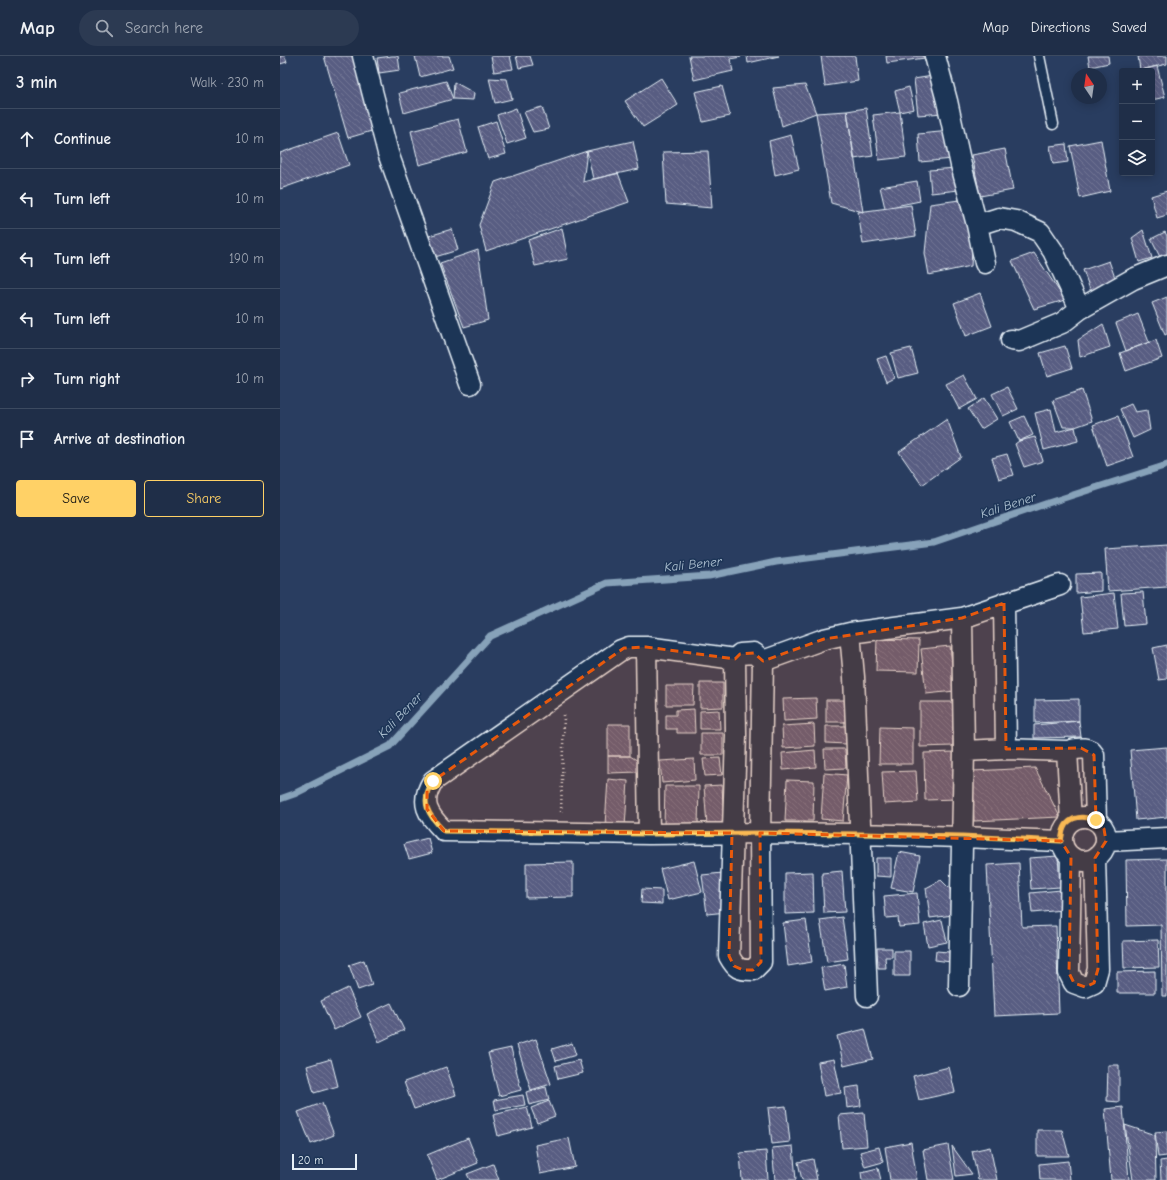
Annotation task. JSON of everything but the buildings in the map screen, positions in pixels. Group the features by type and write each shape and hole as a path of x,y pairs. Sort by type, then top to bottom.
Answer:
{"street":[{"path":"363,56 388,152 470,384"},
{"path":"936,56 963,171 978,225 985,263"},
{"path":"978,225 999,218 1016,221 1040,232 1053,251 1080,309"},
{"path":"1011,340 1019,341 1062,323 1080,309 1133,279 1167,265"},
{"path":"762,661 824,639 850,633 962,618 1004,602 1060,584"},
{"path":"1004,602 1006,749"},
{"path":"959,986 964,751 962,618"},
{"path":"850,633 854,677 867,996"},
{"path":"735,659 646,647 624,648 433,781 427,790 426,802 431,818 444,831 962,836 1066,849 1079,861 1087,861 1095,858 1102,850 1106,841 1104,829 1096,820 1088,817 1079,817 1064,827 1066,849 1069,973 1074,982 1085,987 1094,983 1098,969 1095,858"},
{"path":"646,647 649,834"},
{"path":"754,653 762,661 760,833 761,962 753,970 743,970 734,966 729,956 736,736 735,659 740,654 754,653"},
{"path":"964,751 1006,749 1067,751 1081,748 1089,750 1094,755 1096,820"},
{"path":"1067,751 1071,821"},
{"path":"1106,841 1167,838"}],"lane":[{"path":"1039,56 1053,124"}],"path":[{"path":"560,832 565,688"}],"highlighted area":[{"path":"1004,603 1006,749 1081,748 1094,755 1096,820 1104,829 1106,841 1095,858 1098,969 1094,983 1085,987 1074,983 1069,973 1071,857 1061,841 760,833 761,962 753,970 743,970 734,966 729,956 732,833 444,831 427,809 427,790 433,781 624,648 646,647 735,659 740,654 754,653 763,661 824,639 962,618"}],"waterway":[{"name":"Kali Bener","path":"280,799 294,794 390,746 490,636 607,583 709,576 776,562 934,542 1048,503 1167,465"}],"route":[{"path":"433,781 427,790 427,809 431,818 444,831 649,834 861,834 962,836 1061,841 1064,827 1071,821 1079,817 1088,817 1096,820"}]}
